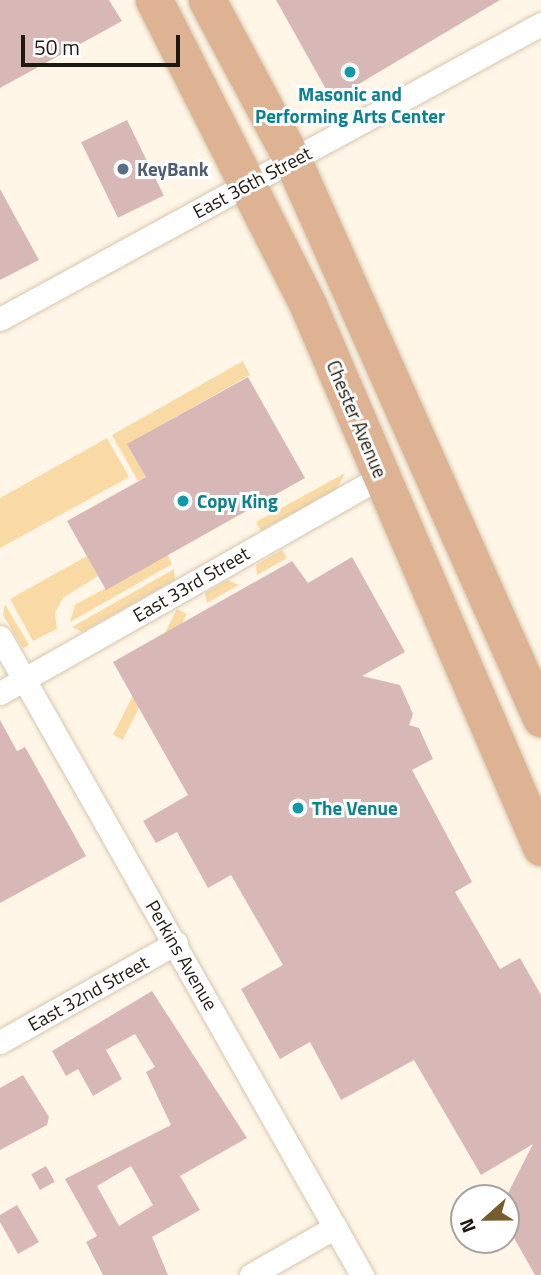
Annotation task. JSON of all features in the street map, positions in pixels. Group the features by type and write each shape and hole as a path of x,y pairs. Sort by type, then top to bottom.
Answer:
{"main road":[{"name":"Chester Avenue","path":"154,0 250,183 382,476 541,847"},
{"path":"207,0 293,161 541,718"}],"street":[{"name":"East 36th Street","path":"0,319 541,24"},
{"name":"East 33rd Street","path":"0,693 382,476"},
{"name":"Perkins Avenue","path":"0,637 362,1275"},
{"name":"East 32nd Street","path":"0,1042 176,943"},
{"path":"251,1275 335,1227"}],"shaded area":[{"path":"243,361 250,375 128,444 146,477 138,481 112,435"},
{"path":"107,438 129,477 0,548 0,498"},
{"path":"345,473 337,489 261,531 256,522"},
{"path":"282,550 287,558 257,575 256,565"},
{"path":"167,554 172,564 70,622 75,605"},
{"path":"87,556 98,576 63,598 55,613 57,629 33,641 10,599"},
{"path":"174,569 175,580 82,632 72,627"},
{"path":"228,580 239,585 207,603 205,593"},
{"path":"5,604 29,645 23,648 3,615"},
{"path":"177,609 187,614 123,740 113,735"}],"building":[{"path":"0,0 109,0 122,21 0,88"},
{"name":"Masonic and Performing Arts Center","path":"276,0 500,0 332,100"},
{"name":"KeyBank","path":"127,120 164,195 118,218 81,142"},
{"path":"0,189 39,260 0,280"},
{"name":"Copy King","path":"248,377 305,478 106,590 67,521 146,477 127,444"},
{"name":"The Venue","path":"352,557 405,652 362,676 400,685 413,714 409,725 419,728 433,759 412,770 472,882 455,892 500,969 520,958 541,995 541,1275 535,1275 520,1249 520,1184 513,1184 533,1144 481,1175 414,1060 341,1100 310,1042 280,1059 241,989 283,965 231,875 208,888 177,832 156,843 143,821 188,795 113,662 292,561 308,583"},
{"path":"0,720 17,751 25,747 86,856 0,903"},
{"path":"152,991 247,1138 180,1176 200,1210 152,1237 168,1275 103,1275 86,1242 97,1236 65,1179 171,1125 146,1072 155,1067 135,1034 106,1050 122,1079 93,1096 78,1069 66,1076 52,1051","holes":["131,1166 153,1205 119,1226 97,1186"]},
{"path":"23,1075 49,1117 47,1125 0,1150 0,1088"},
{"path":"46,1166 55,1182 40,1190 31,1174"},
{"path":"17,1205 39,1242 18,1254 0,1222 0,1215"}],"place":[{"name":"Masonic and Performing Arts Center","path":"350,72"},
{"name":"KeyBank","path":"123,169"},
{"name":"Copy King","path":"183,501"},
{"name":"The Venue","path":"298,808"}]}
